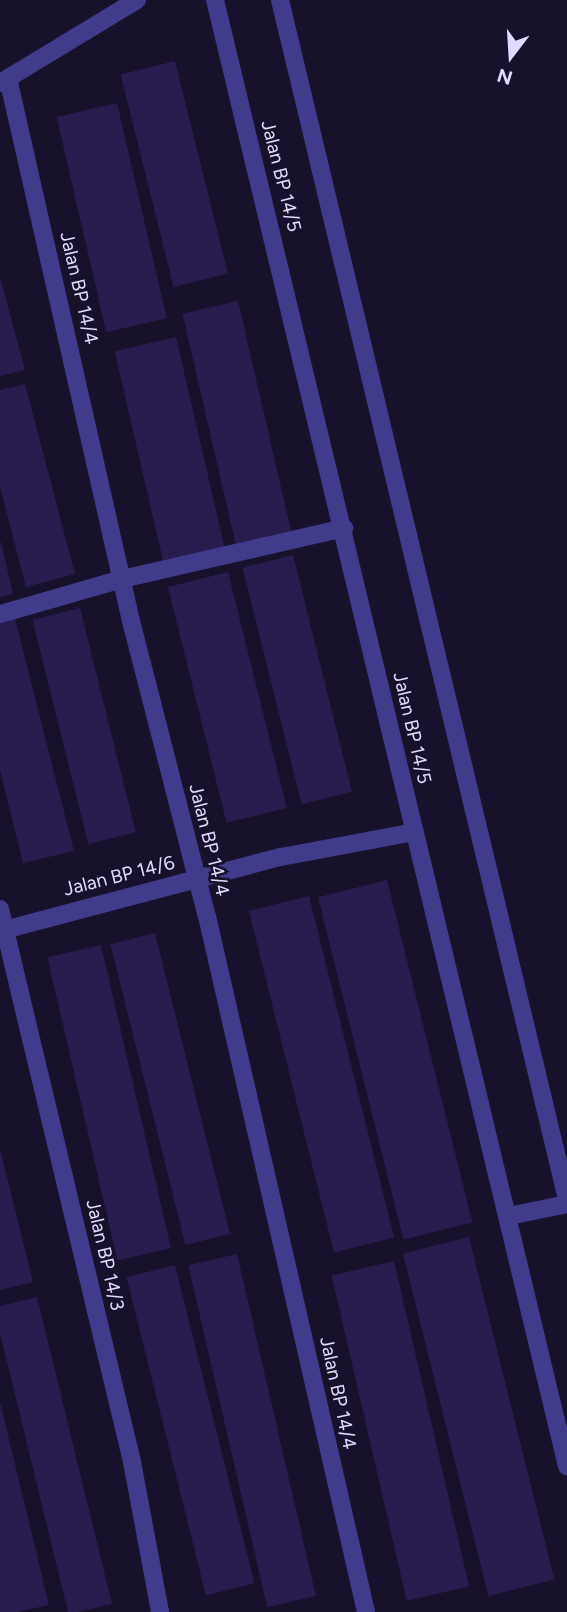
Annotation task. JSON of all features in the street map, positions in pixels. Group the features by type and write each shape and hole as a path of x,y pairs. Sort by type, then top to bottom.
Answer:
{"street":[{"path":"4,81 137,0"},
{"name":"Jalan BP 14/5","path":"215,0 344,528 567,1466"},
{"path":"280,0 567,1199"},
{"name":"Jalan BP 14/4","path":"4,81 122,579 197,878 366,1612"},
{"path":"0,614 122,579 344,528"},
{"name":"Jalan BP 14/6","path":"2,930 197,878 415,832"},
{"name":"Jalan BP 14/3","path":"0,909 2,930 125,1435 160,1612"},
{"path":"509,1216 567,1204"}],"building":[{"path":"175,61 228,273 174,287 121,75"},
{"path":"117,103 167,318 106,332 57,117"},
{"path":"0,277 25,370 0,376"},
{"path":"238,301 291,532 236,545 182,314"},
{"path":"176,337 224,546 163,561 115,351"},
{"path":"25,384 75,574 26,587 0,487 0,390"},
{"path":"0,543 13,594 0,597"},
{"path":"293,555 352,792 302,804 243,568"},
{"path":"228,572 287,808 227,823 168,587"},
{"path":"80,608 136,832 88,844 32,620"},
{"path":"15,619 74,851 23,863 0,770 0,623"},
{"path":"387,880 472,1223 404,1240 318,897"},
{"path":"309,896 394,1238 334,1253 249,911"},
{"path":"155,933 230,1234 185,1245 110,944"},
{"path":"101,945 171,1248 117,1260 47,957"},
{"path":"0,1149 33,1282 0,1290"},
{"path":"469,1237 554,1580 488,1596 403,1253"},
{"path":"237,1254 316,1596 267,1607 188,1265"},
{"path":"394,1261 469,1586 407,1601 332,1275"},
{"path":"175,1265 254,1583 206,1595 126,1277"},
{"path":"37,1297 112,1604 77,1612 68,1612 0,1333 0,1306"},
{"path":"0,1402 49,1605 17,1612 0,1612"}]}
